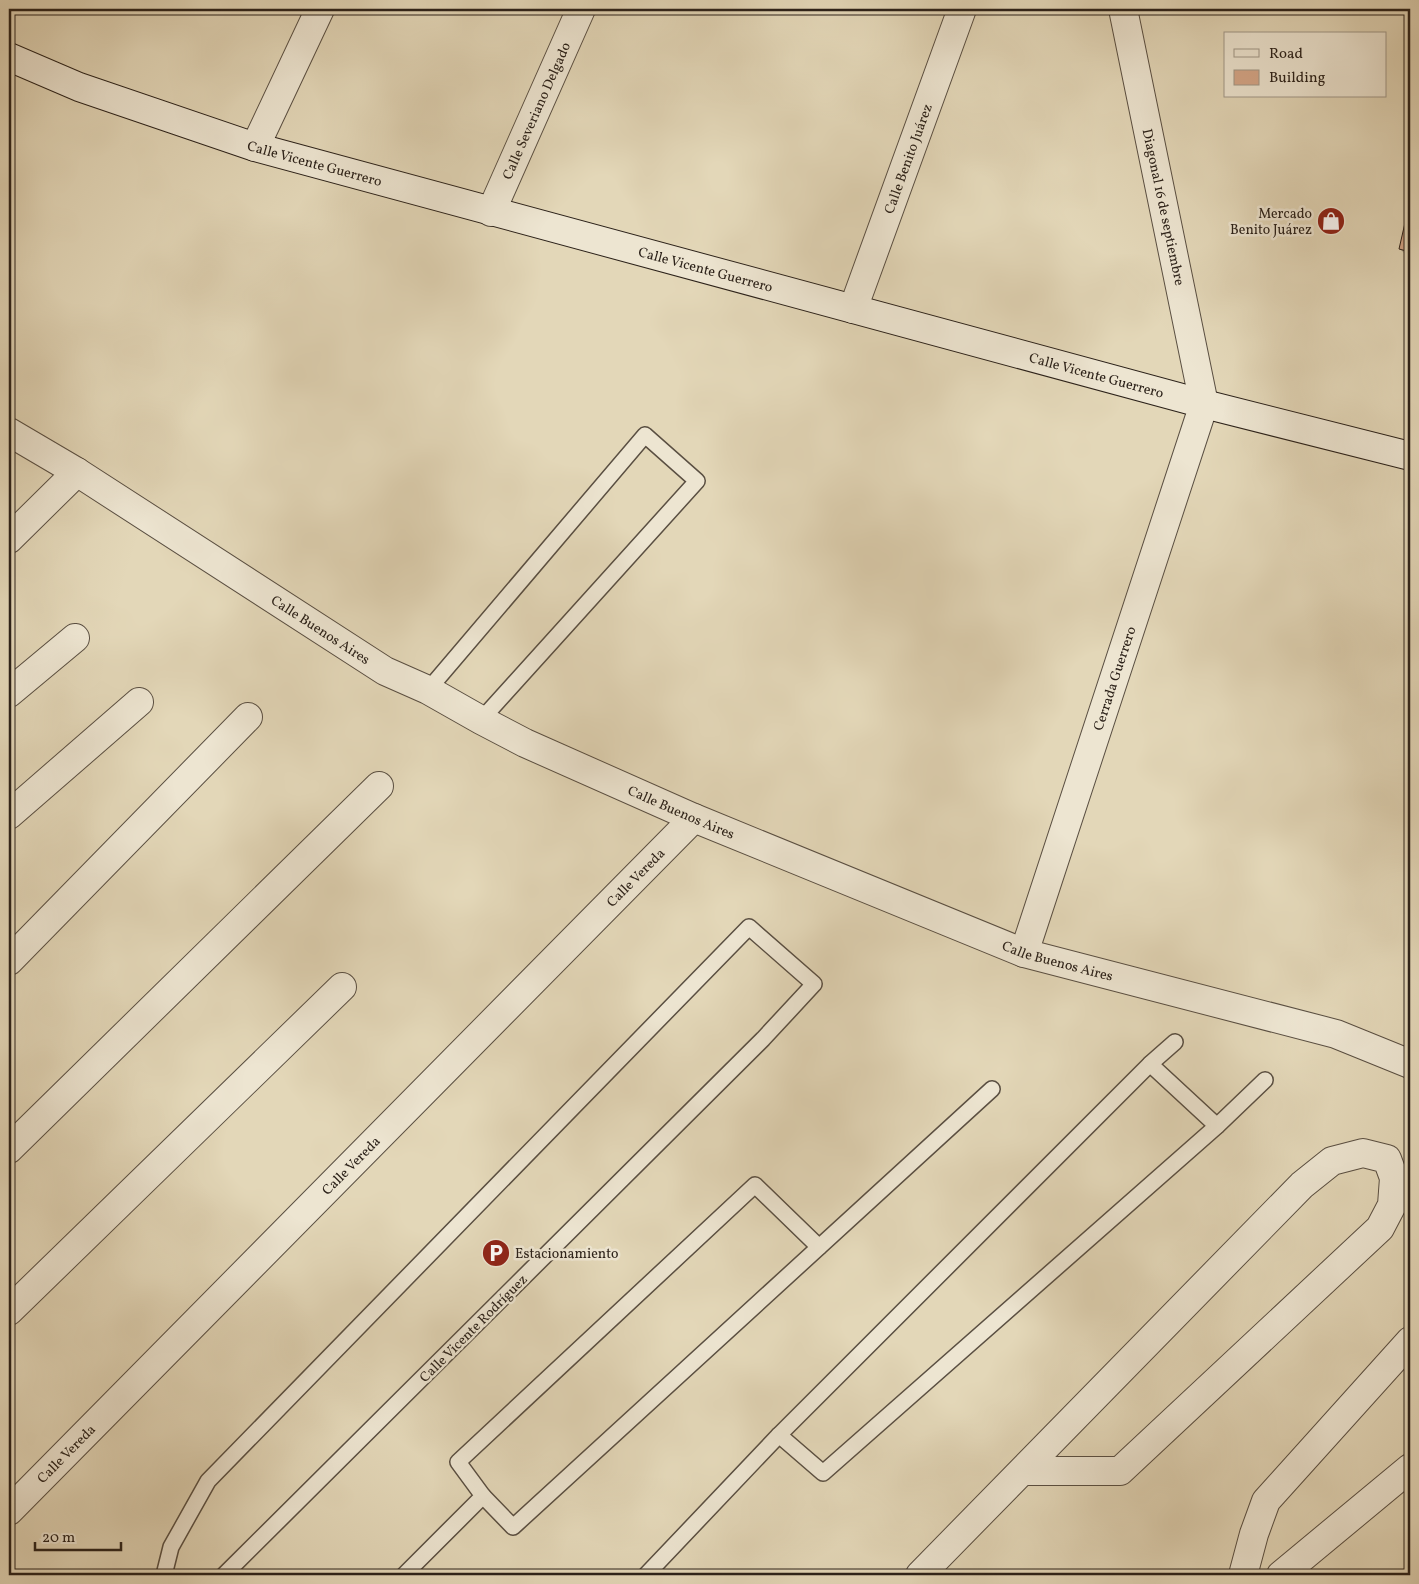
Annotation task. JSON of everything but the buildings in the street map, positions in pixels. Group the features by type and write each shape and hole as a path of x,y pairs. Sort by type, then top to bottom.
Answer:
{"street":[{"path":"255,147 320,9"},
{"name":"Calle Severiano Delgado","path":"491,212 581,9"},
{"name":"Calle Benito Juárez","path":"853,309 962,9"},
{"name":"Diagonal 16 de septiembre","path":"1123,9 1204,404"},
{"name":"Calle Vicente Guerrero","path":"9,57 78,87 255,147 1204,404 1410,456"},
{"name":"Cerrada Guerrero","path":"1024,953 1204,404"},
{"name":"Calle Buenos Aires","path":"9,432 77,472 385,671 428,690 525,743 694,818 1024,953 1336,1034 1410,1064"},
{"path":"9,539 77,472"},
{"path":"9,693 75,638"},
{"path":"9,815 139,702"},
{"path":"9,961 248,717"},
{"path":"9,1149 379,786"},
{"name":"Calle Vereda","path":"9,1511 694,818"},
{"path":"9,1311 342,987"},
{"path":"920,1575 1302,1185 1332,1161 1363,1153 1387,1158 1394,1178 1392,1205 1380,1228 1120,1471 1023,1470"},
{"path":"1243,1575 1254,1534 1266,1501 1410,1341"},
{"path":"1281,1575 1410,1468"}],"lane":[{"path":"428,690 645,436 697,481 481,720"},
{"name":"Calle Vicente Rodríguez","path":"164,1575 171,1547 208,1481 749,927 814,984 763,1039 224,1575"},
{"path":"646,1575 780,1435 1150,1064 1175,1042"},
{"path":"1150,1064 1217,1126"},
{"path":"780,1435 823,1473 1217,1126 1265,1080"},
{"path":"819,1247 755,1185 458,1462 483,1496 513,1527 992,1089"},
{"path":"404,1575 483,1496"}],"place":[{"name":"Mercado Benito Juárez","path":"1331,221"},
{"name":"Estacionamiento","path":"496,1253"}]}
